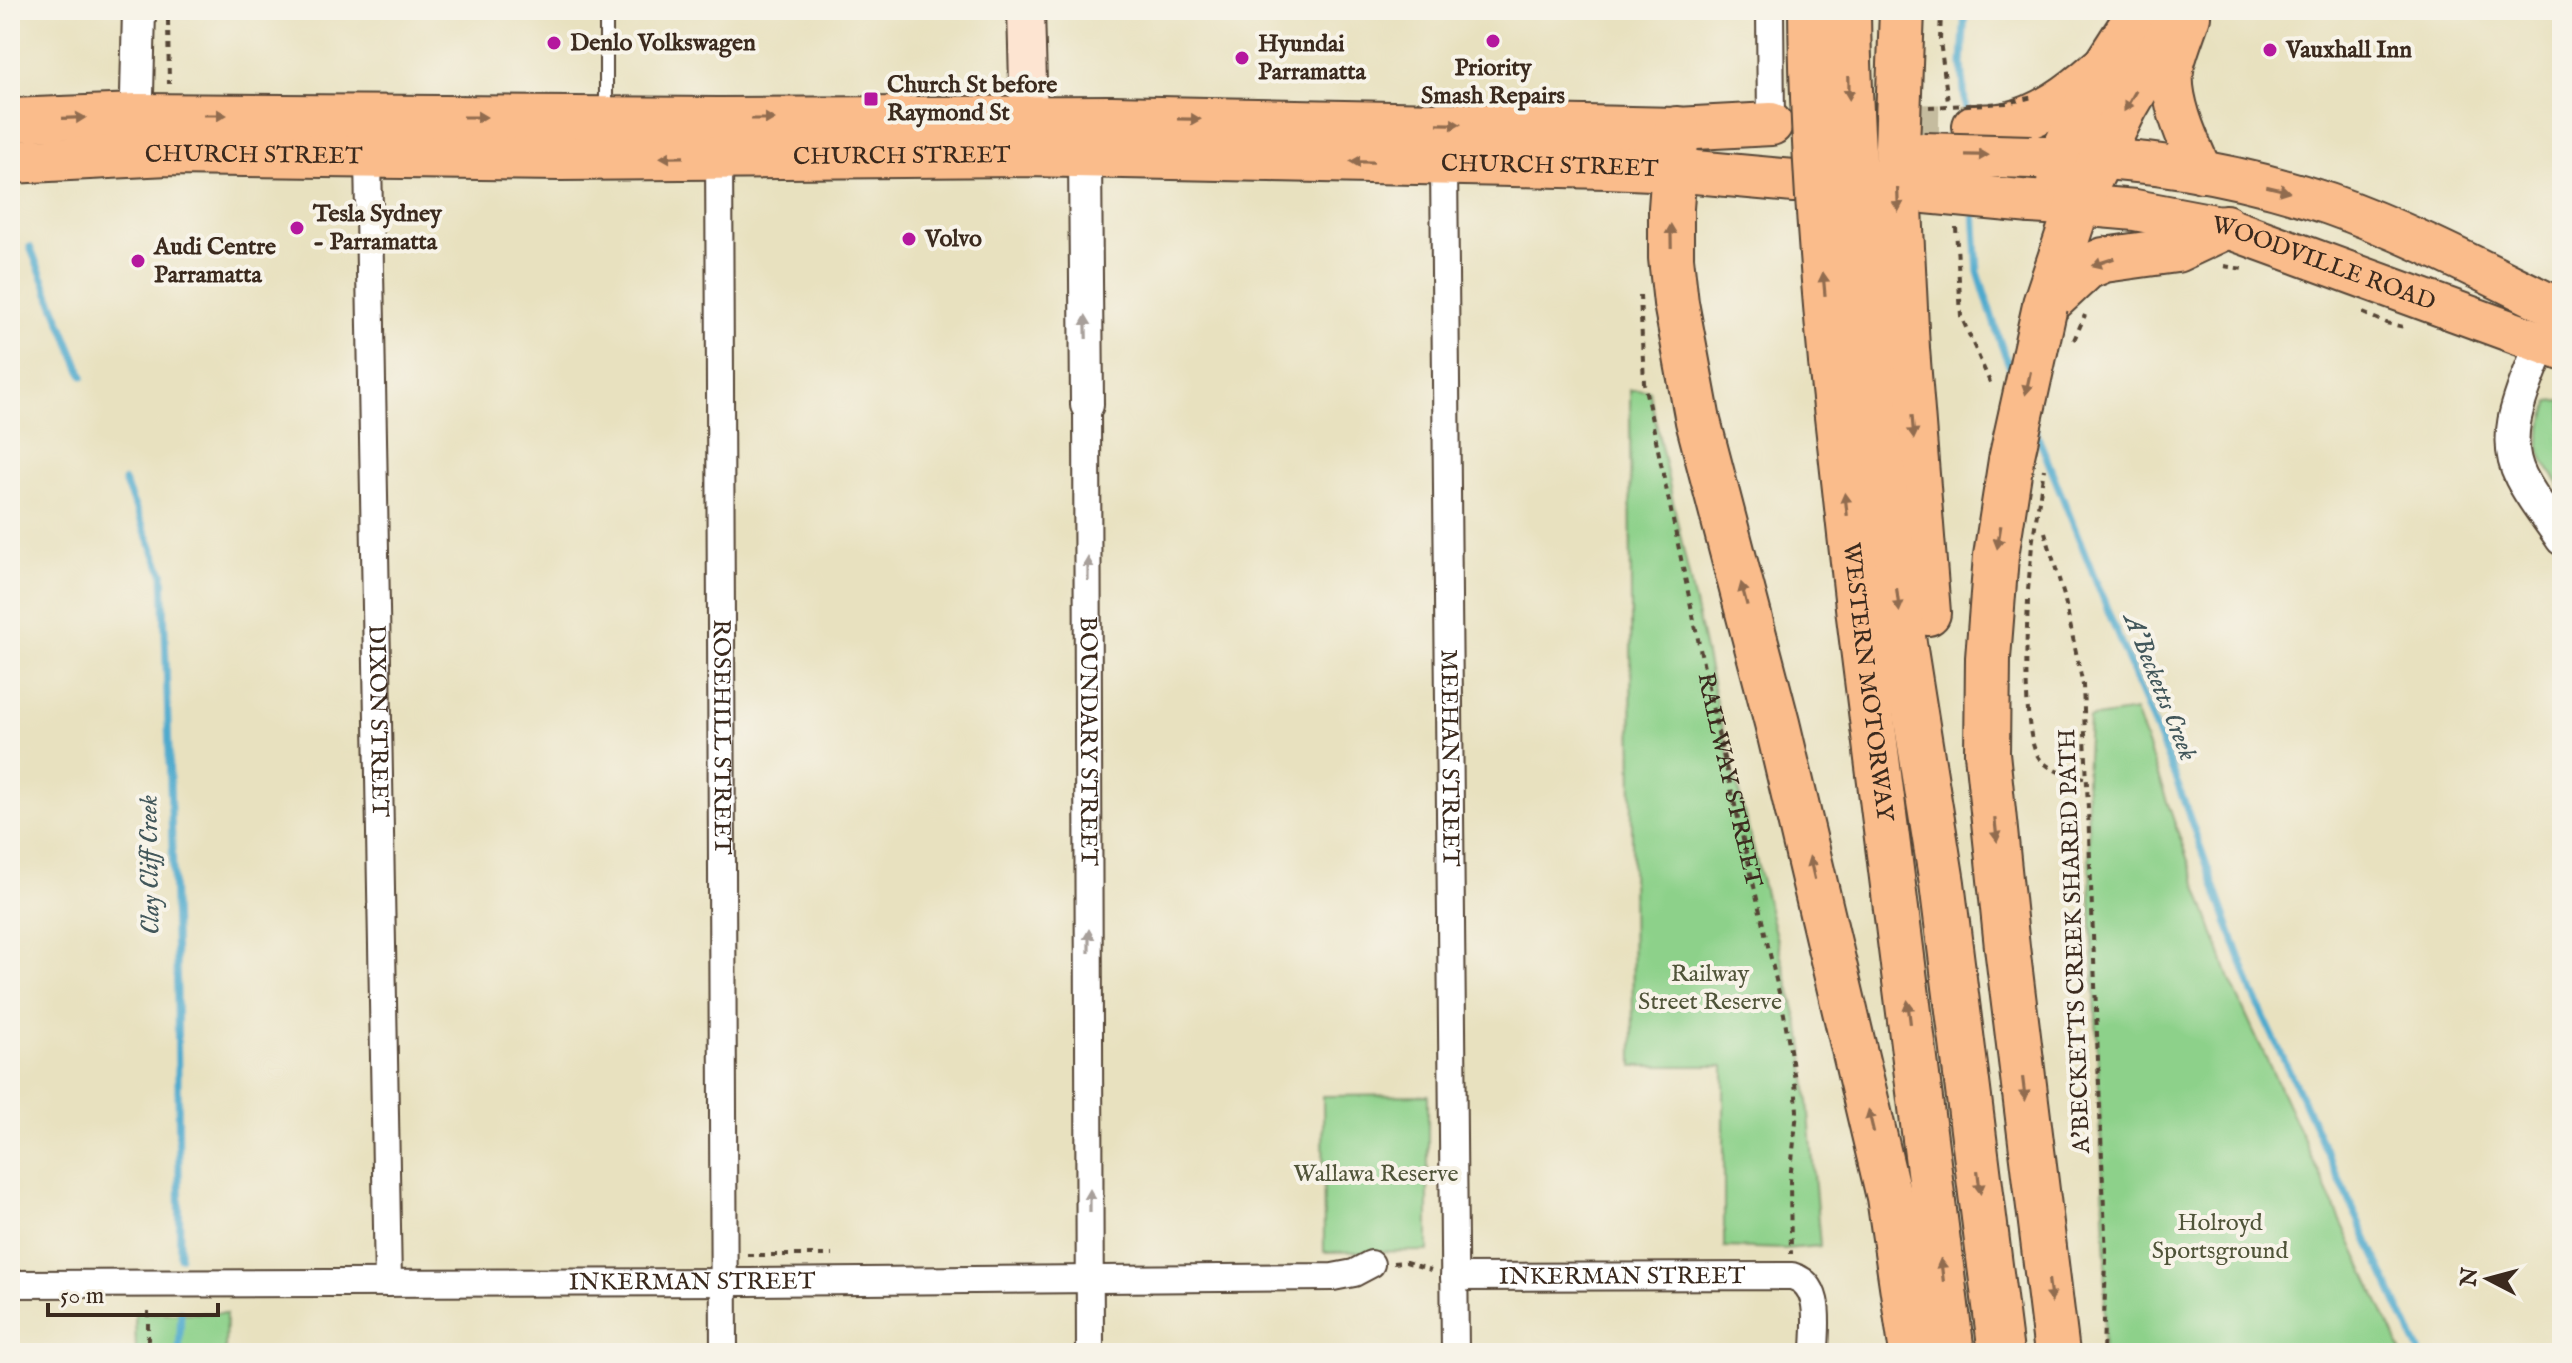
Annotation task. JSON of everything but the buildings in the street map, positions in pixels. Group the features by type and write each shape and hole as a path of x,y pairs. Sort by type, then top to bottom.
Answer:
{"highway":[{"name":"WESTERN MOTORWAY","path":"1811,10 1817,197 1869,356"},
{"name":"WESTERN MOTORWAY","path":"1848,10 1854,183 1869,356 1899,612 1942,883 2001,1353"},
{"name":"WESTERN MOTORWAY","path":"1902,10 1897,147 1869,356 1859,616 1952,1353"},
{"path":"1935,189 2046,157 2140,10"},
{"path":"2057,1353 1987,753 1988,658 1996,556 2011,460 2045,306 2058,204 2101,158 2183,10"},
{"path":"1961,114 2008,124 2033,105 2070,96 2104,66"},
{"name":"CHURCH STREET","path":"10,120 153,106 606,118 719,138"},
{"name":"CHURCH STREET","path":"10,162 135,155 368,157 719,138 1033,137 1111,117 1675,149 1794,181"},
{"name":"CHURCH STREET","path":"1033,137 1085,170 1444,164 1675,149 1771,124"},
{"path":"1675,149 1671,258 1676,303 1698,421 1777,723 1889,1197 1912,1353"},
{"path":"1935,189 2058,204"},
{"path":"2045,306 2087,267 2104,260 2222,247"}],"main road":[{"path":"1026,10 1033,137"},
{"path":"2191,10 2174,66 2174,82 2178,110 2202,172"},
{"path":"2058,204 2056,177 2046,157 2138,160 2290,192 2332,205 2426,244 2505,307 2555,334"},
{"name":"WOODVILLE ROAD","path":"2058,204 2135,210 2222,247 2555,334"}],"street":[{"path":"135,155 153,106 139,10"},
{"path":"1770,10 1771,124"},
{"path":"1085,170 1087,145 1094,133 1111,117"},
{"name":"ROSEHILL STREET","path":"719,138 724,1353"},
{"name":"DIXON STREET","path":"368,157 388,1283"},
{"name":"MEEHAN STREET","path":"1444,164 1455,1353"},
{"name":"BOUNDARY STREET","path":"1085,170 1090,1353"},
{"path":"2555,334 2517,409 2512,428 2512,447 2522,479 2562,539"},
{"name":"INKERMAN STREET","path":"10,1284 1333,1277 1354,1273 1371,1264"},
{"path":"1792,1276 1804,1281 1814,1294 1815,1353"},
{"name":"INKERMAN STREET","path":"1454,1277 1792,1276"}],"lane":[{"path":"606,10 606,118"}],"path":[{"path":"153,106 168,10"},
{"path":"1941,10 1940,41 1961,114"},
{"path":"1930,107 2007,103 2033,105"},
{"path":"1935,189 1961,316 1995,395"},
{"path":"2222,247 2244,269"},
{"name":"RAILWAY STREET","path":"1640,287 1644,383 1712,705 1784,1014 1795,1080 1797,1111 1790,1181 1792,1276"},
{"path":"2071,346 2089,307"},
{"path":"2362,312 2386,323 2414,329"},
{"name":"A'BECKETTS CREEK SHARED PATH","path":"2045,532 2064,596 2083,685 2106,1259 2103,1353"},
{"path":"2028,590 2030,743 2039,760 2063,775 2086,778"},
{"path":"1371,1264 1406,1262 1454,1277"},
{"path":"148,1305 148,1353"}],"green space":[{"name":"Railway Street Reserve","path":"1630,390 1649,390 1719,716 1803,1041 1820,1246 1784,1249 1724,1247 1724,1066 1633,1066"},
{"path":"2562,400 2562,489 2542,456 2540,439 2550,401"},
{"name":"Holroyd Sportsground","path":"2135,711 2231,982 2402,1353 2103,1353 2106,1259 2086,778 2089,718"},
{"name":"Wallawa Reserve","path":"1428,1095 1428,1251 1324,1252 1323,1096"},
{"path":"135,1313 226,1313 225,1353 136,1353"}],"waterway":[{"name":"A'Becketts Creek","path":"1965,10 1962,64 1966,115"},
{"name":"A'Becketts Creek","path":"1974,211 1978,272 2012,373"},
{"name":"Clay Cliff Creek","path":"30,247 83,376"},
{"name":"A'Becketts Creek","path":"2035,429 2178,785 2253,993 2420,1353"},
{"name":"Clay Cliff Creek","path":"124,481 163,573 177,992 180,1257"},
{"name":"Clay Cliff Creek","path":"179,1353 181,1312"}],"tunnel":[{"path":"1834,124 1974,126"}],"place":[{"name":"Priority Smash Repairs","path":"1493,41"},
{"name":"Denlo Volkswagen","path":"554,43"},
{"name":"Vauxhall Inn","path":"2270,50"},
{"name":"Hyundai Parramatta","path":"1242,58"},
{"name":"Church St before Raymond St","path":"871,99"},
{"name":"Tesla Sydney - Parramatta","path":"297,228"},
{"name":"Volvo","path":"909,239"},
{"name":"Audi Centre Parramatta","path":"138,261"}]}
